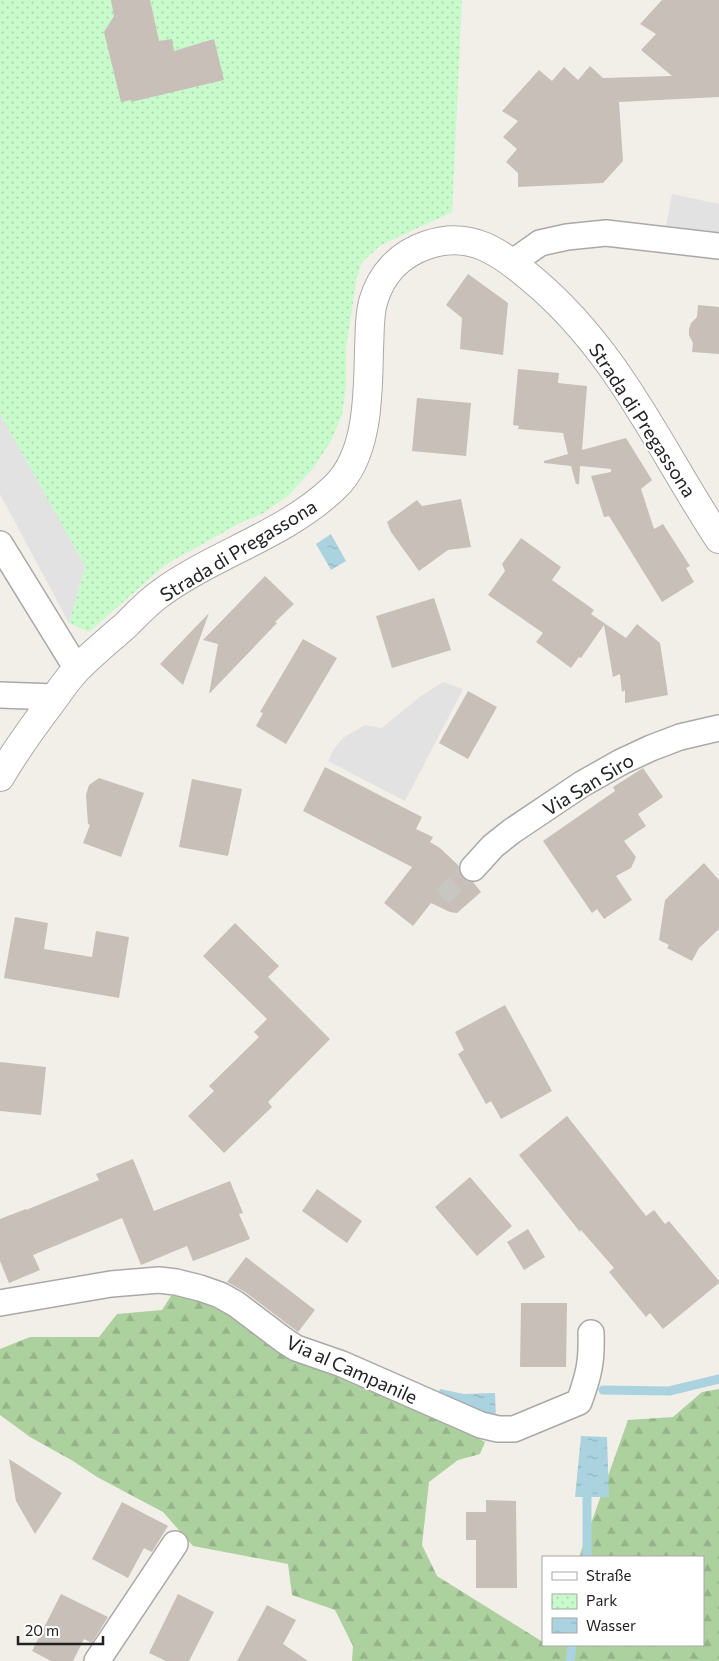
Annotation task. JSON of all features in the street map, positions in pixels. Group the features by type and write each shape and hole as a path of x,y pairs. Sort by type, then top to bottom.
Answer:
{"street":[{"path":"513,262 540,243 606,233 719,246"},
{"name":"Strada di Pregassona","path":"0,778 23,740 77,669 160,594 220,557 275,531 310,508 346,476 353,463 362,434 368,389 370,314 373,300 386,273 395,263 406,254 434,242 460,240 484,245 513,262 548,293 595,342 640,408 719,539"},
{"path":"0,544 77,669"},
{"path":"0,695 55,697"},
{"name":"Via San Siro","path":"473,868 493,846 512,831 582,784 651,748 719,728"},
{"name":"Via al Campanile","path":"0,1304 111,1284 159,1280 200,1288 220,1295 236,1304 285,1342 296,1348 342,1364 461,1418 498,1429 514,1429 579,1402 588,1379 592,1358 591,1333"},
{"path":"98,1661 175,1544"}],"green space":[{"path":"0,0 462,0 452,212 381,245 362,262 357,277 346,347 346,385 342,415 331,441 314,467 289,495 262,514 240,523 165,565 89,632 69,623 85,566 0,414"},
{"path":"179,1295 204,1303 340,1366 485,1442 480,1454 458,1460 429,1482 422,1545 437,1576 542,1641 542,1646 704,1646 704,1556 579,1556 628,1420 673,1417 702,1392 719,1389 719,1661 352,1661 353,1646 335,1610 292,1595 288,1564 193,1546 163,1512 97,1477 30,1437 0,1415 0,1349 30,1337 99,1337 117,1314 162,1310 171,1296"}],"shaded area":[{"path":"672,194 719,204 719,236 666,226"},
{"path":"0,414 85,566 69,623 0,494"},
{"path":"443,682 463,689 405,801 328,761 334,749 343,738 365,725 382,728 421,696"}],"water":[{"path":"331,534 346,561 331,570 316,544"},
{"path":"440,1389 464,1394 495,1393 496,1419 437,1399"},
{"path":"581,1436 607,1437 609,1497 575,1497"}],"building":[{"path":"111,0 150,0 159,41 172,39 174,51 214,39 224,80 131,102 131,100 121,102 104,32 114,16"},
{"path":"662,0 719,0 719,97 619,102 623,161 603,183 518,187 518,173 506,162 517,149 503,137 518,121 502,111 539,70 552,81 564,67 578,80 590,66 603,78 672,76 641,50 656,34 640,24"},
{"path":"468,274 508,303 503,355 460,349 462,318 446,305"},
{"path":"698,305 719,307 719,354 692,352 693,343 689,335 689,329 691,323 697,317"},
{"path":"518,369 559,373 558,383 587,386 582,450 626,438 652,480 641,489 654,529 663,524 690,566 686,568 694,582 662,602 609,516 604,517 591,476 611,472 611,469 580,466 579,484 576,484 571,466 544,463 544,461 568,454 563,433 518,429 519,426 513,425"},
{"path":"417,398 471,403 466,456 412,451"},
{"path":"461,499 471,547 448,550 419,571 391,532 387,522 417,500 422,506"},
{"path":"521,538 561,567 552,580 594,610 591,614 626,638 637,624 660,643 668,695 625,703 625,690 622,692 620,674 613,677 604,625 581,658 579,657 571,668 536,642 543,633 488,595 505,571 502,564"},
{"path":"265,576 294,604 209,694 218,644 203,640"},
{"path":"434,598 451,650 392,668 376,616"},
{"path":"209,613 183,685 160,664"},
{"path":"303,639 337,658 286,744 256,726 263,713 260,712"},
{"path":"468,691 497,707 468,759 439,743"},
{"path":"325,767 422,817 416,829 433,837 430,842 440,848 459,866 463,878 473,882 481,892 457,913 450,912 431,903 413,926 384,903 412,867 303,811"},
{"path":"643,768 663,797 638,814 646,826 624,841 636,857 631,868 616,876 632,900 604,919 597,909 592,913 543,841 615,791 613,787"},
{"path":"99,778 144,793 121,857 83,843 90,825 88,824 86,795 89,785"},
{"path":"192,779 242,789 228,856 179,847"},
{"path":"704,863 719,880 719,929 699,948 692,961 667,948 669,945 659,940 665,900"},
{"path":"15,917 48,923 44,949 92,957 96,931 129,937 119,998 4,978"},
{"path":"235,923 279,966 268,977 330,1039 268,1102 272,1107 224,1153 188,1116 214,1091 209,1086 259,1037 254,1032 267,1019 203,956"},
{"path":"505,1005 552,1091 501,1119 491,1101 486,1104 458,1054 464,1050 455,1032"},
{"path":"0,1062 46,1067 41,1115 0,1111"},
{"path":"567,1116 646,1216 654,1210 665,1224 669,1221 719,1281 719,1283 663,1329 650,1313 646,1317 609,1272 614,1268 581,1230 580,1232 519,1155"},
{"path":"133,1159 154,1211 230,1181 243,1213 239,1214 250,1239 193,1261 187,1246 141,1265 122,1218 33,1255 40,1270 9,1283 0,1261 0,1219 99,1180 96,1174"},
{"path":"470,1177 512,1226 477,1256 435,1207"},
{"path":"317,1189 362,1221 347,1243 302,1211"},
{"path":"528,1229 545,1257 524,1270 507,1242"},
{"path":"246,1257 315,1310 298,1332 245,1292 227,1282"},
{"path":"521,1303 567,1303 566,1367 520,1367"},
{"path":"9,1459 62,1493 35,1534 16,1501"},
{"path":"486,1500 516,1501 517,1588 476,1588 476,1540 466,1540 466,1512 486,1512"},
{"path":"122,1502 168,1526 152,1552 144,1548 128,1578 92,1559"},
{"path":"61,1594 108,1617 92,1643 84,1639 73,1661 51,1661 32,1651"},
{"path":"178,1594 214,1612 189,1661 166,1661 149,1653"},
{"path":"267,1605 296,1620 283,1644 308,1661 237,1661"}],"waterway":[{"path":"603,1390 669,1391 719,1379"},
{"path":"587,1556 587,1497 590,1485"},
{"path":"570,1661 572,1646"}],"tunnel":[{"path":"442,897 467,873"}]}
